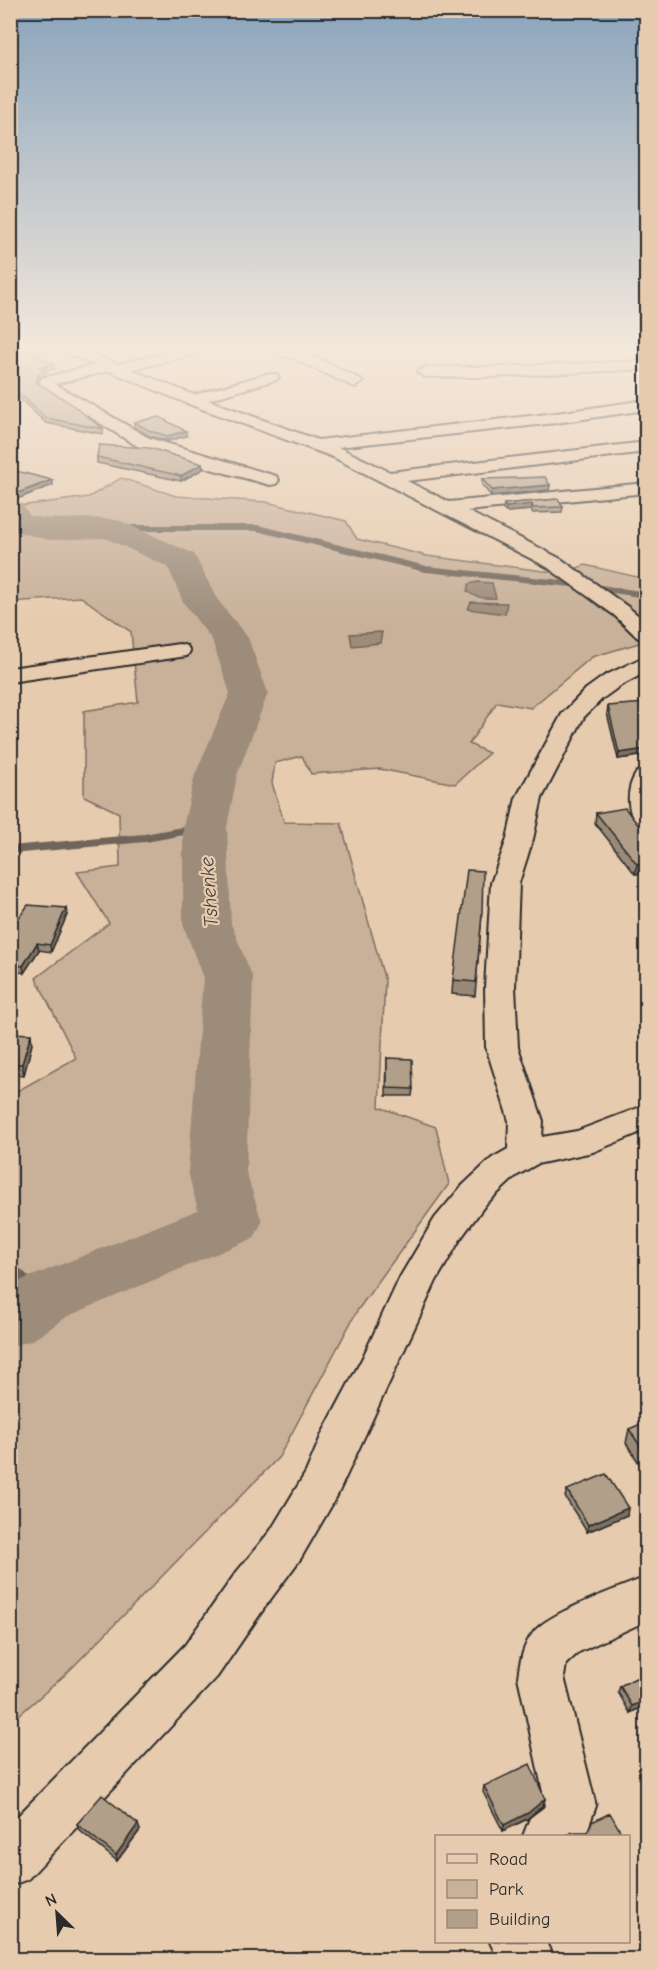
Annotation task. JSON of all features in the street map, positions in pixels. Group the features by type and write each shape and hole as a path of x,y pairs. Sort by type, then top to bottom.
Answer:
{"street":[{"path":"138,439 187,457 270,480"},
{"path":"298,439 339,453 554,563 621,611 646,633"},
{"path":"314,445 368,439"},
{"path":"387,478 646,447"},
{"path":"564,458 598,492"},
{"path":"445,508 646,488"},
{"path":"10,675 179,651"},
{"path":"534,1141 502,1047 500,987 505,884 520,839 529,798 574,714 594,694 612,681 646,663"},
{"path":"646,777 640,798 646,820"},
{"path":"10,1861 201,1661 250,1589 286,1544 322,1483 419,1277 448,1228 473,1196 534,1141 581,1143 646,1117"},
{"path":"550,1835 565,1825 571,1813 571,1806 541,1677 543,1655 550,1645 562,1636 646,1599"},
{"path":"518,1943 527,1959"}],"green space":[{"path":"121,478 176,496 266,502 346,521 357,539 427,556 565,573 585,565 646,579 646,641 592,657 531,708 497,702 469,744 489,753 455,784 380,769 311,774 302,756 275,763 272,783 284,822 341,823 385,981 379,1107 436,1127 449,1184 357,1311 279,1457 66,1674 11,1722 10,1098 12,1094 76,1058 36,978 109,923 77,872 120,867 119,813 84,796 84,711 138,702 131,632 81,597 11,602 11,507 89,497"}],"shaded area":[{"path":"492,583 496,598 480,598 467,591 469,584"},
{"path":"471,602 507,603 505,614 468,609"},
{"path":"382,632 380,643 352,646 350,634"}],"building":[{"path":"99,445 150,448 202,464 181,476 97,457"},
{"path":"16,471 52,480 10,496 10,473"},
{"path":"545,477 550,485 492,490 482,479"},
{"path":"558,499 563,507 533,508 532,504 506,507 504,504"},
{"path":"645,703 646,749 619,753 608,706"},
{"path":"625,808 646,835 646,862 637,864 596,813"},
{"path":"467,870 483,871 476,982 453,980"},
{"path":"28,905 66,908 50,945 37,943 23,966 10,964 10,930"},
{"path":"10,1033 31,1034 22,1064 10,1064"},
{"path":"387,1058 412,1059 413,1089 387,1088"},
{"path":"646,1422 646,1455 629,1429"},
{"path":"606,1474 628,1508 588,1525 567,1490"},
{"path":"646,1673 646,1700 632,1706 620,1686"},
{"path":"530,1764 545,1799 528,1813 504,1825 484,1786"},
{"path":"102,1795 138,1824 116,1855 77,1824"},
{"path":"610,1813 622,1835 567,1835 572,1832 587,1832 592,1822"}],"waterway":[{"name":"Tshenke","path":"10,510 19,523 49,530 110,528 182,561 201,602 230,638 249,693 216,775 205,827 207,924 228,978 217,1172 232,1222 45,1298 10,1321"},
{"path":"110,528 257,528 426,569 581,585"},
{"path":"594,587 646,595"},
{"path":"10,850 145,838 205,827"},
{"path":"10,1266 45,1298"}]}
